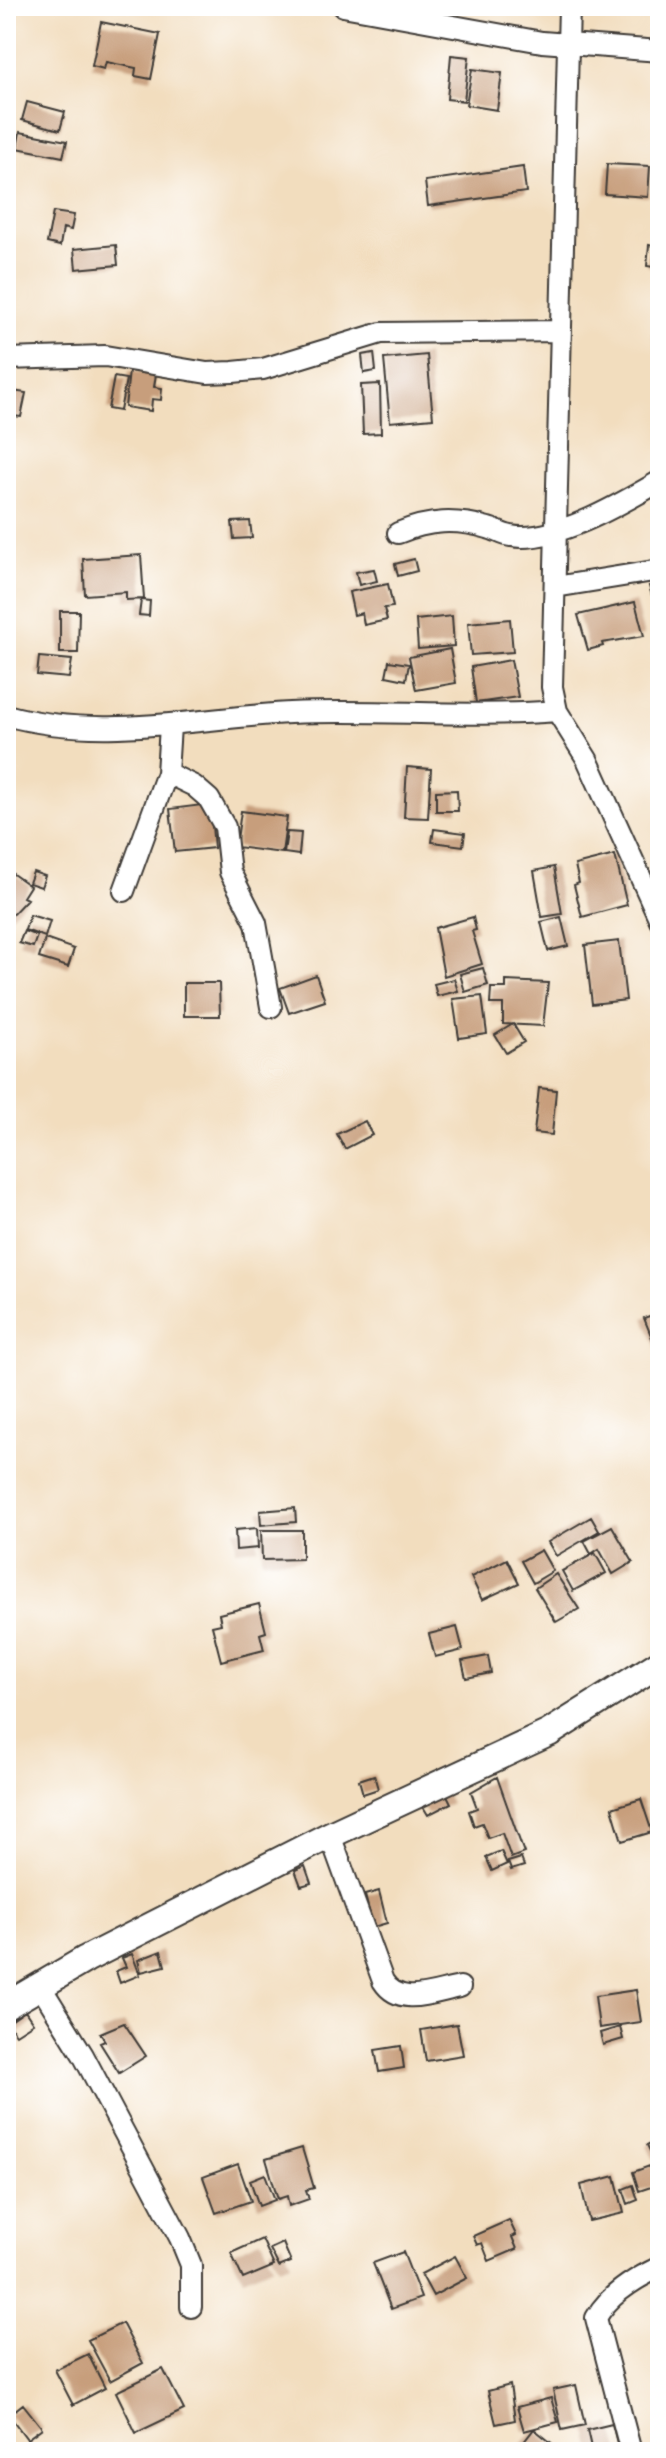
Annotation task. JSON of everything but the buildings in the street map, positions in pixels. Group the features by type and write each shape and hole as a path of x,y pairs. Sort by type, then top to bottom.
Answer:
{"street":[{"path":"343,6 450,28 567,46 660,51"},
{"path":"569,6 552,687 557,711 587,759 660,920"},
{"path":"6,359 105,356 207,373 233,372 288,362 381,333 561,331"},
{"path":"398,533 422,523 443,521 468,522 511,536 556,530 598,515 660,481"},
{"path":"555,587 660,570"},
{"path":"6,715 55,726 170,726 292,713 488,716 557,711"},
{"path":"124,891 167,773 170,726"},
{"path":"167,773 194,786 209,799 225,827 230,872 256,923 271,1007"},
{"path":"6,2006 39,1984 330,1835 549,1733 656,1673"},
{"path":"330,1835 390,1993 401,1998 460,1987"},
{"path":"39,1984 83,2055 180,2238 191,2265 191,2307"},
{"path":"631,2452 596,2318 603,2305 641,2276 660,2267"}]}
